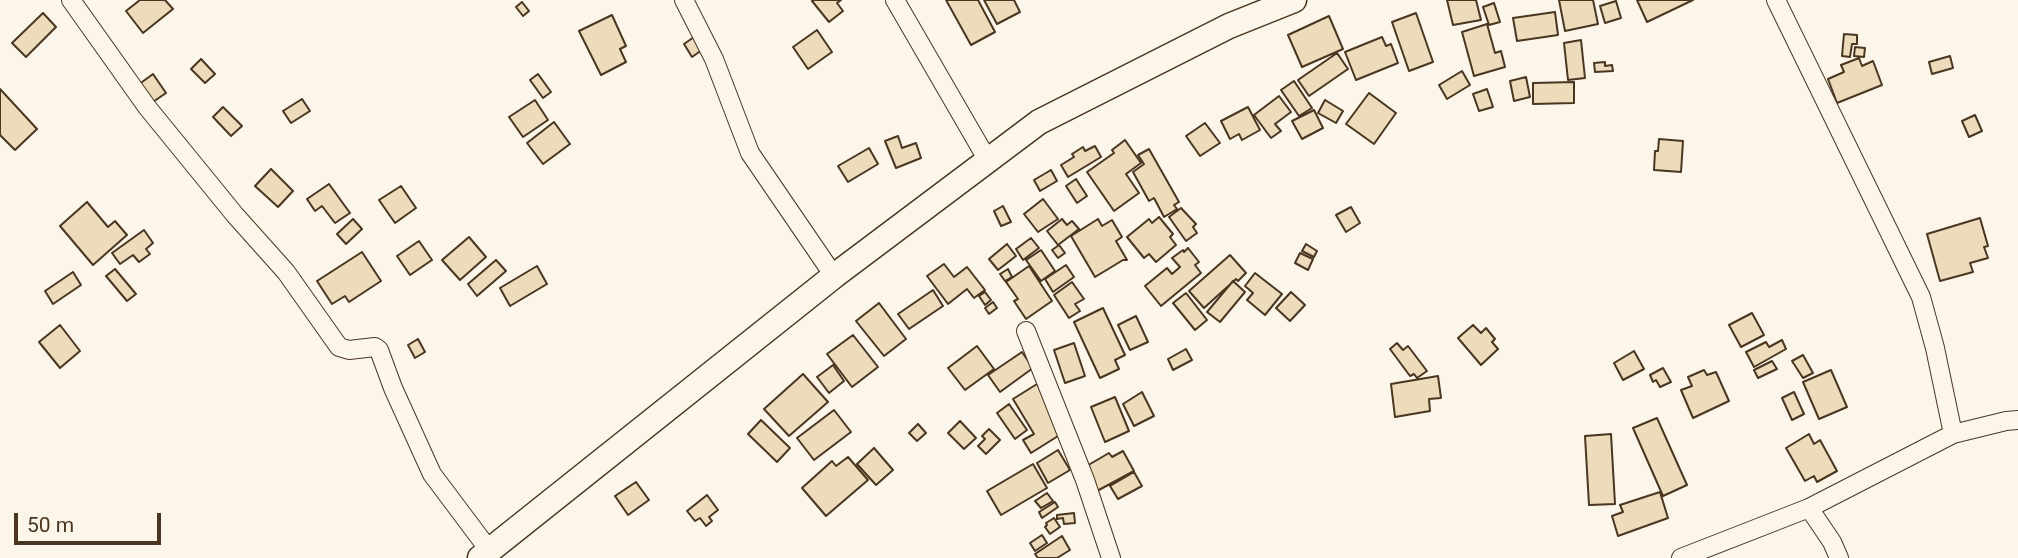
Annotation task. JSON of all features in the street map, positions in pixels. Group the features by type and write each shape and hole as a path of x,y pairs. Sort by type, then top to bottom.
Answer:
{"main road":[{"path":"485,554 834,276 1039,122 1229,26 1294,0"}],"street":[{"path":"71,0 147,107 235,215 286,272 339,346 349,351 375,347 382,353 393,388 432,474 485,554"},
{"path":"684,0 715,58 750,153 834,276"},
{"path":"895,0 987,159"},
{"path":"1776,0 1921,297 1954,434"},
{"path":"1026,331 1086,480 1111,558"},
{"path":"1681,558 1809,508 1954,434 2018,420"},
{"path":"1809,508 1832,542 1839,558"}],"building":[{"path":"140,0 165,0 173,9 143,33 126,11"},
{"path":"841,0 837,3 843,11 829,22 812,1"},
{"path":"946,0 978,0 995,32 971,45"},
{"path":"984,0 1014,0 1020,12 997,24"},
{"path":"1447,0 1476,0 1481,20 1453,25"},
{"path":"1559,0 1593,0 1598,24 1565,31"},
{"path":"1637,0 1693,0 1647,22"},
{"path":"1616,1 1621,18 1605,23 1600,6"},
{"path":"522,2 529,11 523,16 516,7"},
{"path":"1494,3 1500,22 1489,25 1483,7"},
{"path":"1555,12 1558,35 1517,41 1513,18"},
{"path":"43,13 56,27 26,57 12,43"},
{"path":"1416,13 1433,62 1409,71 1392,22"},
{"path":"612,15 626,46 620,49 626,62 601,75 579,31"},
{"path":"1329,16 1343,49 1302,67 1288,35"},
{"path":"1487,24 1495,53 1501,51 1505,67 1474,76 1462,32"},
{"path":"817,30 832,52 808,69 793,47"},
{"path":"1844,34 1857,35 1857,44 1852,44 1850,57 1842,56"},
{"path":"694,37 702,50 692,57 684,44"},
{"path":"1382,37 1386,46 1391,44 1398,63 1356,80 1345,52"},
{"path":"1581,40 1585,78 1568,80 1564,43"},
{"path":"1855,47 1865,48 1864,57 1854,56"},
{"path":"1337,53 1348,69 1309,96 1298,80"},
{"path":"1950,56 1953,68 1932,74 1929,62"},
{"path":"1859,58 1862,66 1873,61 1882,85 1837,103 1828,79 1844,72 1841,65"},
{"path":"201,59 215,74 205,83 191,69"},
{"path":"1605,62 1605,66 1612,65 1613,71 1595,72 1594,63"},
{"path":"1462,71 1470,85 1447,99 1439,85"},
{"path":"153,74 166,93 150,104 138,85"},
{"path":"538,74 551,92 543,98 530,80"},
{"path":"1526,77 1530,97 1514,101 1510,81"},
{"path":"1294,81 1312,108 1299,116 1281,90"},
{"path":"1574,82 1574,103 1533,104 1533,83"},
{"path":"0,89 37,129 15,150 0,135"},
{"path":"1487,89 1493,107 1479,111 1473,94"},
{"path":"1369,93 1396,113 1374,144 1346,124"},
{"path":"1279,96 1291,112 1275,124 1281,131 1271,138 1254,115"},
{"path":"302,99 310,111 291,123 283,111"},
{"path":"535,100 548,120 523,137 509,117"},
{"path":"1325,100 1343,111 1336,123 1318,113"},
{"path":"223,107 242,126 231,136 213,117"},
{"path":"1248,107 1260,130 1242,140 1239,134 1230,139 1221,121"},
{"path":"1314,110 1323,128 1302,139 1292,121"},
{"path":"1975,115 1982,131 1969,137 1962,121"},
{"path":"554,122 570,144 543,164 527,143"},
{"path":"1205,123 1220,143 1200,156 1186,136"},
{"path":"898,136 902,148 916,143 921,158 896,168 885,141"},
{"path":"1659,139 1683,141 1681,172 1654,170"},
{"path":"1125,140 1141,163 1126,174 1139,193 1114,211 1087,172 1114,153 1112,150"},
{"path":"1095,146 1101,157 1068,177 1061,165 1083,147 1085,151"},
{"path":"869,148 878,164 848,182 838,166"},
{"path":"1149,149 1179,202 1174,205 1177,209 1164,217 1154,198 1149,201 1133,172 1144,164 1138,155"},
{"path":"271,169 293,191 278,207 255,186"},
{"path":"1051,170 1057,181 1040,191 1034,180"},
{"path":"1076,179 1087,196 1077,203 1066,186"},
{"path":"329,184 350,213 335,223 322,206 315,211 307,199"},
{"path":"401,186 416,208 395,223 379,200"},
{"path":"1043,199 1058,219 1038,232 1024,214"},
{"path":"87,202 108,227 115,221 127,235 93,265 60,226"},
{"path":"1003,206 1011,222 1001,226 994,211"},
{"path":"1351,207 1360,223 1346,232 1336,215"},
{"path":"1181,208 1196,224 1193,227 1197,233 1186,241 1169,217"},
{"path":"1159,217 1173,234 1170,237 1176,245 1156,262 1149,254 1144,258 1127,237 1149,219 1152,223"},
{"path":"1980,218 1988,246 1984,247 1988,258 1970,263 1973,272 1940,281 1927,234"},
{"path":"353,219 362,229 346,244 337,234"},
{"path":"1062,219 1067,225 1072,221 1079,229 1058,245 1047,231"},
{"path":"1098,219 1102,226 1112,220 1122,237 1116,241 1127,260 1095,277 1071,236"},
{"path":"144,230 153,243 146,249 150,254 139,262 133,255 120,264 112,253"},
{"path":"469,237 486,257 460,280 442,260"},
{"path":"1031,238 1039,248 1023,260 1016,249"},
{"path":"419,241 432,260 410,275 397,256"},
{"path":"1007,244 1016,256 998,270 989,259"},
{"path":"1306,244 1317,251 1314,257 1302,251"},
{"path":"1059,245 1065,253 1058,258 1052,250"},
{"path":"1188,248 1199,262 1195,265 1201,273 1161,306 1145,286 1167,268 1172,274 1180,267 1172,258"},
{"path":"1041,250 1055,271 1041,281 1026,260"},
{"path":"362,252 381,281 349,302 345,296 332,304 317,281"},
{"path":"1300,253 1313,259 1308,270 1295,263"},
{"path":"1230,255 1246,273 1204,308 1189,291"},
{"path":"496,260 506,271 477,296 468,284"},
{"path":"944,264 954,277 967,267 985,290 974,298 967,289 948,304 927,276"},
{"path":"1066,265 1074,277 1053,292 1045,279"},
{"path":"537,266 547,284 510,306 500,288"},
{"path":"1029,266 1052,301 1026,319 1014,301 1018,299 1006,282"},
{"path":"115,269 136,294 127,301 106,276"},
{"path":"1008,269 1012,277 1005,281 1000,274"},
{"path":"73,272 81,285 53,304 45,291"},
{"path":"1255,273 1282,294 1265,315 1247,300 1253,293 1245,286"},
{"path":"1233,281 1245,292 1220,322 1207,312"},
{"path":"1072,282 1084,299 1075,304 1080,311 1069,318 1054,295"},
{"path":"933,290 943,306 909,329 898,314"},
{"path":"985,292 991,300 985,305 979,296"},
{"path":"1291,292 1305,305 1290,321 1276,308"},
{"path":"1186,293 1207,320 1195,330 1173,303"},
{"path":"993,302 997,308 989,314 985,308"},
{"path":"879,303 906,339 884,356 856,321"},
{"path":"1103,308 1125,355 1115,360 1119,369 1100,378 1074,322"},
{"path":"1752,313 1764,335 1741,347 1729,325"},
{"path":"1136,316 1148,342 1130,350 1118,325"},
{"path":"60,325 80,351 60,368 39,342"},
{"path":"1473,325 1481,333 1486,328 1495,339 1492,342 1498,349 1481,365 1458,338"},
{"path":"853,335 878,367 852,387 827,354"},
{"path":"418,339 425,352 415,358 408,345"},
{"path":"1782,340 1786,349 1754,367 1746,352 1766,342 1769,347"},
{"path":"1074,343 1085,376 1065,383 1054,350"},
{"path":"1397,343 1403,350 1408,346 1427,371 1417,378 1414,374 1410,376 1390,349"},
{"path":"977,346 994,369 965,390 948,368"},
{"path":"1186,349 1192,360 1173,370 1168,359"},
{"path":"1634,351 1644,369 1623,380 1614,363"},
{"path":"1022,352 1033,368 1000,392 988,375"},
{"path":"1803,355 1813,373 1803,378 1792,361"},
{"path":"1772,361 1777,369 1758,378 1754,370"},
{"path":"833,365 844,381 829,393 817,377"},
{"path":"1663,368 1671,382 1660,387 1656,380 1653,382 1650,375"},
{"path":"1704,370 1707,375 1716,372 1729,401 1693,418 1681,390 1692,386 1688,377"},
{"path":"1831,370 1847,407 1819,419 1803,382"},
{"path":"803,374 828,402 789,436 764,409"},
{"path":"1438,376 1441,398 1429,399 1430,411 1395,417 1391,384"},
{"path":"1037,384 1066,431 1031,453 1023,440 1034,434 1013,399"},
{"path":"1142,392 1154,416 1134,426 1123,404"},
{"path":"1794,392 1804,414 1792,420 1782,398"},
{"path":"1115,397 1129,431 1105,442 1091,407"},
{"path":"1009,404 1027,430 1015,439 997,413"},
{"path":"834,410 851,432 814,460 797,438"},
{"path":"1657,418 1687,485 1663,496 1633,428"},
{"path":"761,420 790,448 777,462 748,434"},
{"path":"960,421 976,438 964,449 948,433"},
{"path":"918,424 926,433 917,441 909,433"},
{"path":"989,429 1000,440 986,454 978,446"},
{"path":"1611,434 1615,504 1589,505 1585,436"},
{"path":"1809,434 1814,444 1820,440 1837,471 1817,482 1814,476 1805,481 1786,448"},
{"path":"874,448 893,470 876,485 857,464"},
{"path":"1058,450 1070,470 1048,483 1037,463"},
{"path":"1123,451 1134,471 1097,491 1085,467 1109,453 1112,457"},
{"path":"848,457 868,480 826,516 802,488 832,461 836,466"},
{"path":"1033,464 1047,488 1001,515 987,491"},
{"path":"1134,472 1142,486 1118,499 1110,486"},
{"path":"636,482 649,500 628,515 615,496"},
{"path":"1660,492 1668,518 1618,536 1612,516 1623,512 1620,505"},
{"path":"1047,493 1053,501 1041,508 1035,501"},
{"path":"707,495 718,510 709,517 712,521 706,526 700,518 695,521 687,511"},
{"path":"1055,502 1058,507 1042,518 1039,512"},
{"path":"1074,513 1075,523 1064,524 1063,518 1057,519 1057,515"},
{"path":"1054,518 1060,527 1050,534 1045,527 1046,523"},
{"path":"1042,535 1047,543 1035,551 1030,543"},
{"path":"1062,536 1070,550 1057,558 1038,558 1035,554"}]}
